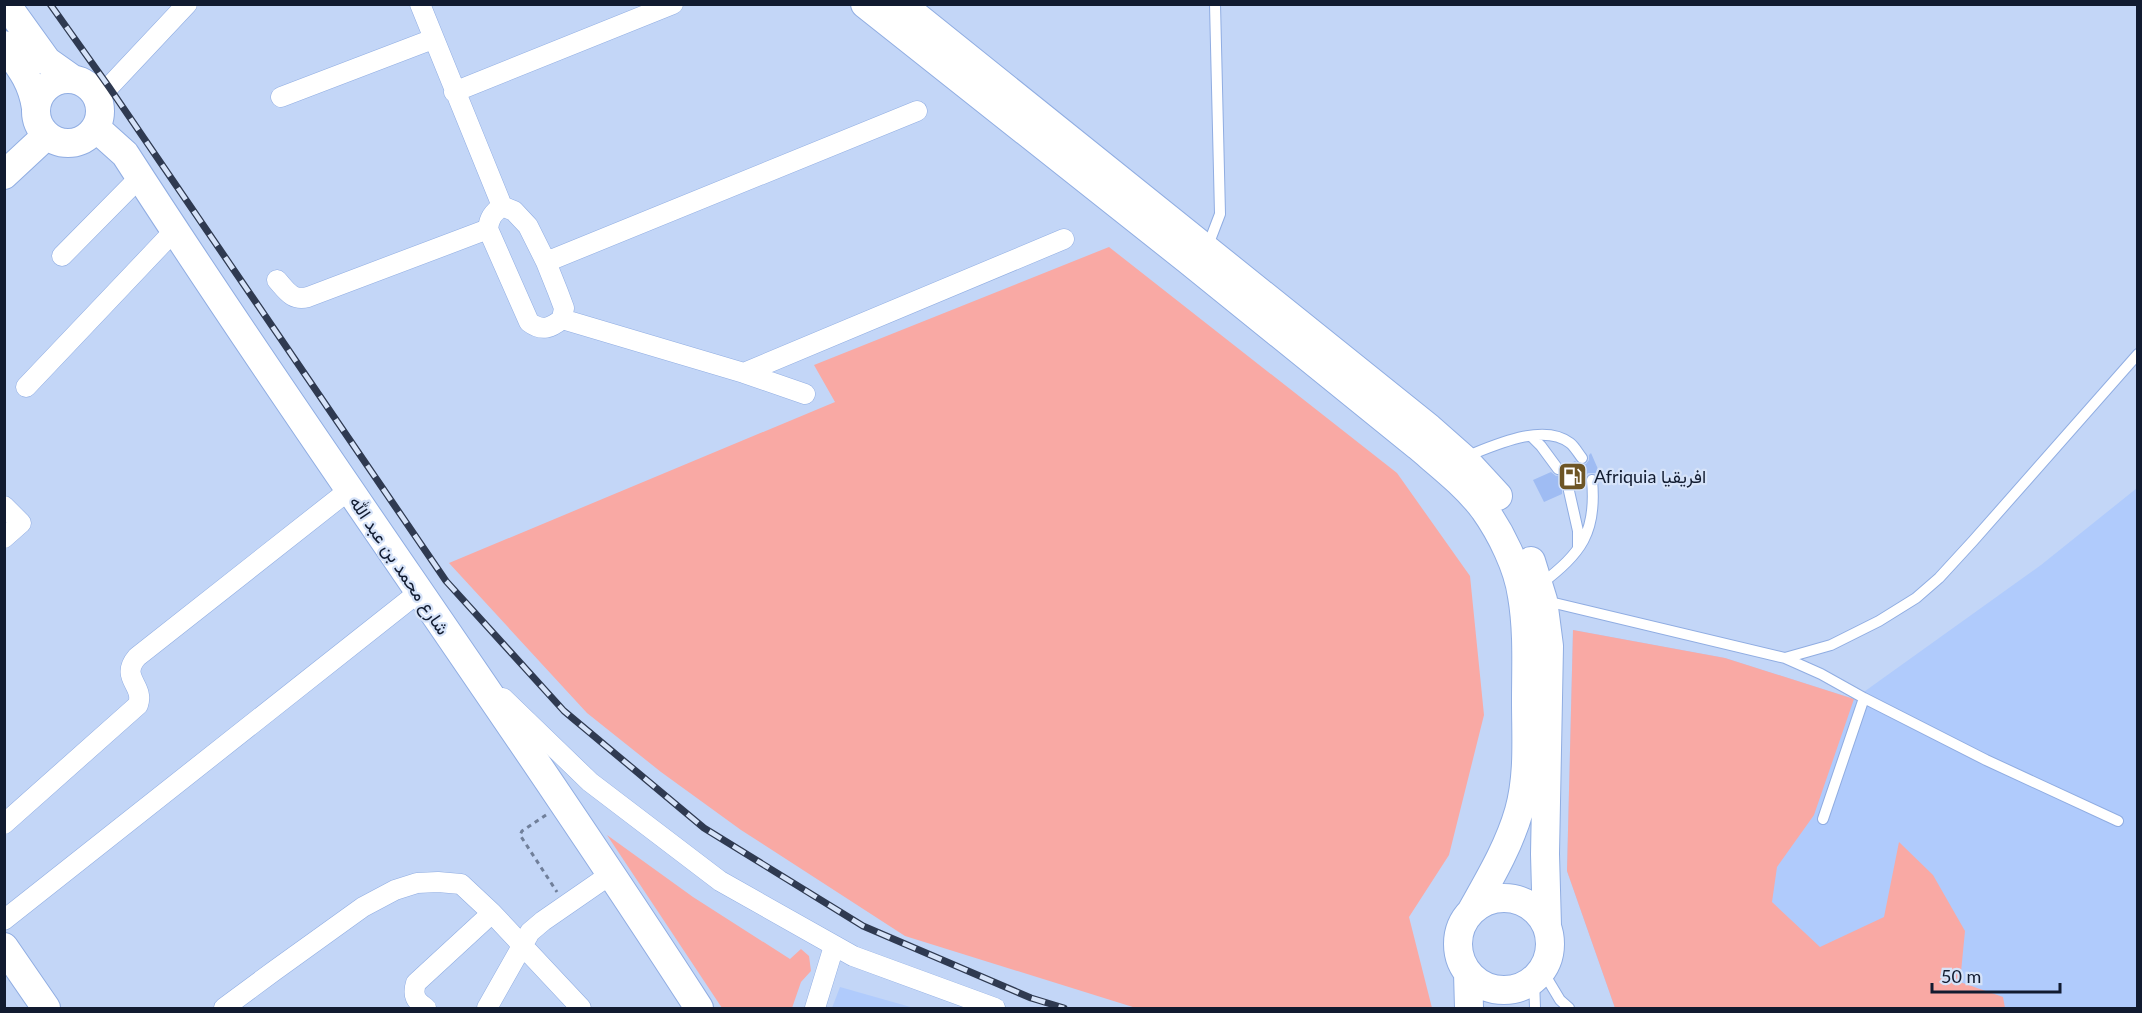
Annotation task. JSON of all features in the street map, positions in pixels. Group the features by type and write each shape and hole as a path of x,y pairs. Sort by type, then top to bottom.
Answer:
{"street":[{"path":"4,45 27,76 34,91 40,127 46,135 63,143 73,143 82,140 96,128 101,110 97,96 89,85 71,78 47,62 6,4"},
{"path":"97,96 109,87 187,4"},
{"path":"420,4 502,206 514,211 528,226 546,262 564,308 562,319 546,329 537,328 529,322 488,229 489,220 502,206"},
{"path":"454,92 673,4"},
{"path":"865,4 1188,260 1497,495 1517,526 1549,646 1545,854 1547,926 1550,948 1549,956 1530,990 1506,990 1492,988 1478,982 1468,973 1459,954 1458,933 1508,842 1519,810 1526,770 1526,644 1535,594"},
{"path":"901,4 1206,248 1455,465"},
{"path":"281,97 433,39"},
{"path":"36,108 43,91 51,83 71,78"},
{"path":"546,262 917,111"},
{"name":"شارع محمد بن عبد الله","path":"96,128 125,154 699,1008"},
{"path":"4,175 46,135"},
{"path":"62,256 140,177"},
{"path":"277,280 291,296 299,299 308,297 488,229"},
{"path":"26,387 175,230"},
{"path":"744,373 1064,239"},
{"path":"562,319 744,373 805,394"},
{"path":"4,824 138,705 139,693 129,669 137,657 349,490"},
{"path":"4,506 21,523 4,538"},
{"path":"4,920 198,769 419,592"},
{"path":"469,665 590,782 720,881 853,956 995,1008"},
{"path":"487,1008 530,932 611,874"},
{"path":"224,1008 363,907 395,890 417,883 438,882 461,884 522,944 581,1008"},
{"path":"1472,910 1484,901 1499,897 1514,898 1528,903 1539,913 1547,926"},
{"path":"426,1008 417,1002 413,993 416,983 492,913"},
{"path":"4,946 46,1008"},
{"path":"815,1008 834,946"},
{"path":"1468,973 1469,1008"}],"lane":[{"path":"1206,248 1220,214 1215,4"},
{"path":"1785,658 1831,645 1879,621 1916,598 1939,578 1973,542 2138,354"},
{"path":"1531,436 1558,469"},
{"path":"1455,465 1508,440 1531,436 1552,436 1562,439 1571,444 1582,458"},
{"path":"1535,594 1578,551 1592,518 1594,499 1592,480"},
{"path":"1569,491 1578,531 1578,551"},
{"path":"1535,594 1785,658 1821,674 1986,760 2118,821"},
{"path":"1823,819 1864,698"},
{"path":"1530,990 1560,1000 1569,1008"}],"path":[{"path":"563,804 522,831 520,835 566,906"}],"shaded area":[{"path":"1109,247 1397,473 1470,576 1484,715 1449,855 1409,917 1432,1008 1136,1008 905,936 741,830 661,772 587,713 449,563 835,402 814,365"},
{"path":"2137,488 2137,1008 1615,1008 1567,871 1573,630 1725,658 1854,699 2041,565"},
{"path":"1573,630 1725,658 1854,699 1814,815 1777,867 1772,902 1820,947 1884,917 1899,842 1933,875 1965,931 1960,982 2003,997 2005,1008 1615,1008 1567,871"},
{"path":"607,835 693,897 790,959 801,949 809,956 811,971 801,982 792,1008 722,1008"},
{"path":"840,987 914,1008 832,1008"}],"building":[{"path":"1591,453 1601,476 1588,473 1585,483 1575,488 1572,484 1567,484 1562,488 1562,494 1544,502 1533,480 1551,472 1556,476 1562,475 1565,466 1575,461 1580,465 1586,464"}],"railway":[{"path":"50,4 446,581 564,711 704,828 863,926 1031,998 1064,1008"}],"place":[{"name":"Afriquia افريقيا","path":"1573,476"}]}
